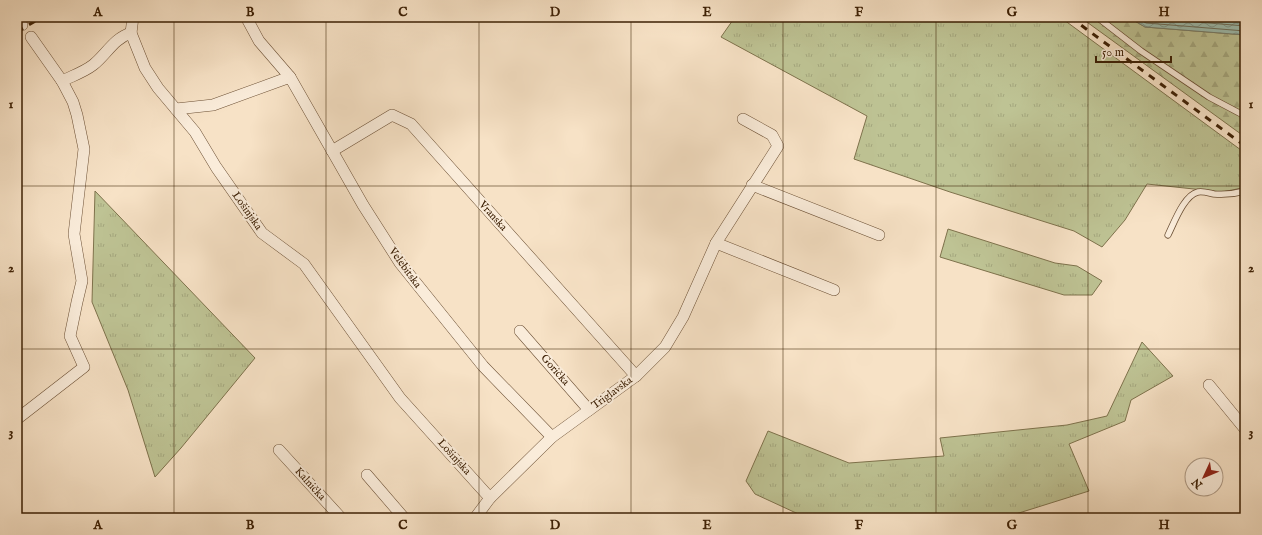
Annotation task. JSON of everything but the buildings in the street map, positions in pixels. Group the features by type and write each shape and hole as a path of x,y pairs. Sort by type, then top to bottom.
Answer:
{"street":[{"path":"62,81 93,65 113,44 124,35 131,33 133,17"},
{"name":"Velebitska","path":"246,17 259,41 290,77 363,205 400,264 482,366 552,437"},
{"name":"Lošinjska","path":"131,33 145,68 158,88 196,132 216,167 262,233 304,264 400,398 490,498"},
{"path":"17,420 84,367 70,336 82,281 74,234 84,149 73,102 62,81 31,37"},
{"path":"176,109 213,105 290,77"},
{"name":"Vranska","path":"332,151 392,115 411,124 636,376"},
{"name":"Triglavska","path":"475,518 490,498 552,437 636,376 665,348 683,317 716,243 778,146 772,135 743,119"},
{"path":"752,185 880,235"},
{"path":"716,243 834,290"},
{"name":"Gorička","path":"520,330 589,410"},
{"path":"1209,386 1245,429"},
{"name":"Kalnička","path":"279,450 341,518"},
{"path":"367,475 404,518"}],"lane":[{"path":"1098,17 1141,51 1209,97 1245,116"},
{"path":"1168,235 1190,196 1199,192 1233,194 1245,190"}],"green space":[{"path":"735,17 1060,17 1245,153 1245,186 1222,192 1147,184 1125,220 1102,247 1074,231 950,192 854,159 867,116 721,37"},
{"path":"1080,17 1128,17 1145,27 1245,35 1245,137"},
{"path":"95,191 255,358 181,448 155,477 128,390 92,302"},
{"path":"948,229 1055,263 1077,266 1102,281 1092,295 1064,295 940,257"},
{"path":"1142,342 1173,376 1131,400 1125,421 1069,444 1089,491 1003,518 807,518 755,494 746,481 768,431 849,463 944,456 940,438 1067,425 1107,416"}],"water":[{"path":"1128,17 1245,17 1245,35 1145,27"}],"railway":[{"path":"17,32 42,17"},
{"path":"1070,17 1245,146"}]}
